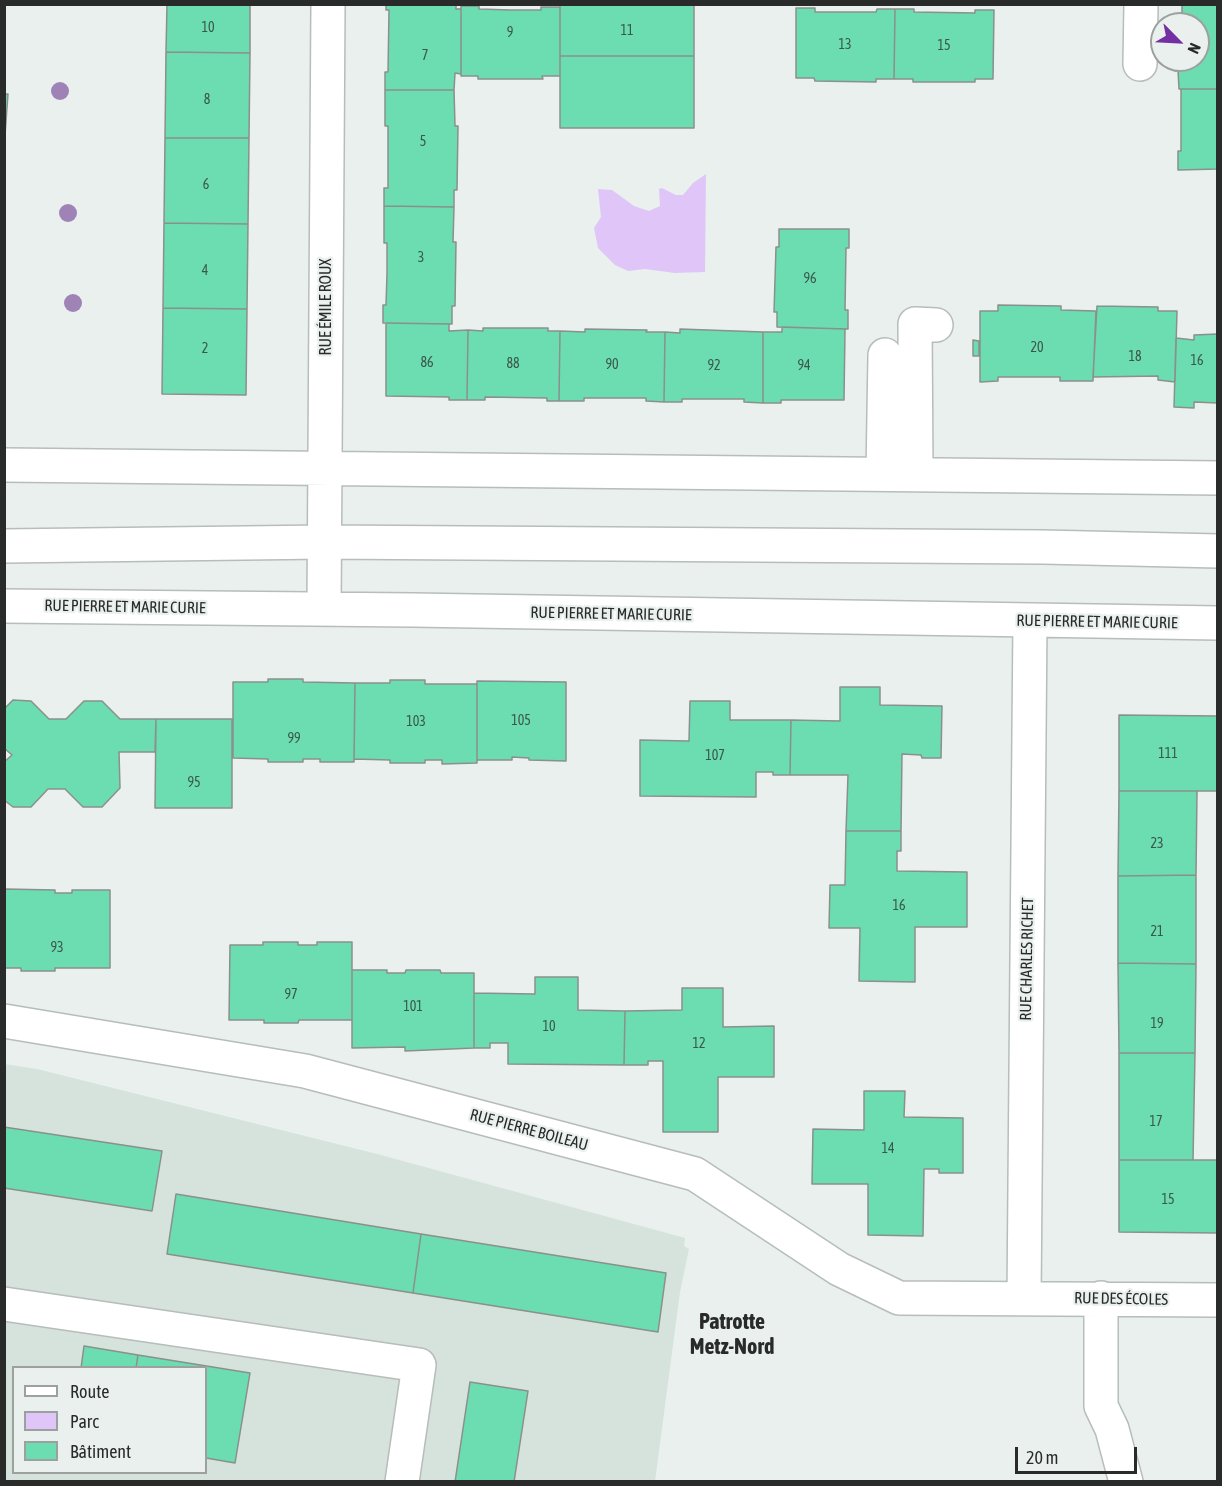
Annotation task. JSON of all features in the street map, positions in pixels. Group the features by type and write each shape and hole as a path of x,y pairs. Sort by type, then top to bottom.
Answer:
{"street":[{"name":"RUE ÉMILE ROUX","path":"324,609 328,4"},
{"path":"1140,64 1141,4"},
{"path":"916,474 915,324 936,325"},
{"path":"883,474 885,355"},
{"path":"4,465 1218,478"},
{"path":"4,546 325,542 1043,547 1218,551"},
{"name":"RUE PIERRE ET MARIE CURIE","path":"4,606 1218,623"},
{"name":"RUE CHARLES RICHET","path":"1024,1298 1030,621"},
{"name":"RUE PIERRE BOILEAU","path":"4,1021 305,1071 694,1174 839,1269 899,1298 1024,1298"},
{"name":"RUE DES ÉCOLES","path":"1024,1298 1218,1300"},
{"path":"1101,1298 1101,1406 1112,1429 1126,1482"},
{"path":"4,1304 419,1365 402,1482"}],"shaded area":[{"path":"4,1064 37,1069 377,1154 685,1238 684,1246 689,1249 680,1292 655,1481 5,1481"}],"green space":[{"path":"706,174 705,272 675,273 645,269 628,271 615,265 598,248 594,228 601,217 598,189 612,190 634,206 649,211 660,206 659,189 683,195 693,183"}],"building":[{"path":"167,4 250,4 250,53 166,52"},
{"path":"386,4 456,4 456,9 461,9 461,74 455,73 454,90 385,90 385,72 388,72 389,10 386,10"},
{"path":"560,4 694,4 694,56 560,56"},
{"path":"1182,4 1218,4 1218,89 1179,89 1178,72 1210,72 1210,12 1182,12"},
{"path":"461,6 510,10 541,10 541,7 560,7 560,76 542,76 543,79 478,79 478,76 461,76"},
{"path":"796,8 815,8 815,12 876,12 877,9 895,9 894,79 876,79 876,82 815,81 814,78 796,78"},
{"path":"895,9 914,9 914,12 975,13 975,10 994,10 993,79 975,79 975,82 913,82 913,79 894,79"},
{"path":"166,52 250,53 249,138 165,138"},
{"path":"560,56 694,56 694,128 560,128"},
{"path":"1181,89 1218,89 1218,169 1178,170 1178,151 1181,151"},
{"path":"385,90 454,90 455,126 458,126 457,190 454,190 454,207 384,206 384,188 388,188 388,126 385,126"},
{"path":"4,94 8,94 5,135 4,135"},
{"path":"165,138 249,138 248,224 164,223"},
{"path":"384,206 454,207 455,306 452,306 452,324 383,323 387,274"},
{"path":"164,223 248,224 247,309 163,308"},
{"path":"779,229 849,229 849,248 846,248 845,310 848,310 848,329 777,327 777,312 774,312 776,247 779,247"},
{"path":"998,305 1061,306 1061,310 1096,311 1093,381 1060,381 1060,377 998,377 998,381 980,382 980,311 998,311"},
{"path":"1097,306 1158,307 1158,311 1177,311 1175,382 1158,380 1158,376 1093,377"},
{"path":"163,308 247,309 246,395 162,394"},
{"path":"386,323 449,324 449,331 468,330 467,400 449,400 449,397 386,396"},
{"path":"782,327 845,329 844,400 781,400 781,403 763,403 763,332 782,332"},
{"path":"483,328 548,328 548,331 560,331 559,401 547,401 547,398 485,397 485,400 467,400 468,330 483,331"},
{"path":"585,329 665,332 664,402 646,401 646,398 584,398 584,401 559,401 560,331 585,332"},
{"path":"680,329 763,332 763,403 744,402 744,399 682,399 682,402 664,402 665,332 680,333"},
{"path":"1218,334 1218,403 1194,402 1194,408 1174,407 1176,338 1194,340 1194,335"},
{"path":"973,340 979,341 979,356 973,356"},
{"path":"268,679 355,683 354,762 320,762 320,759 303,759 303,762 268,762 268,759 233,758 233,682 268,682"},
{"path":"390,680 425,680 425,684 477,684 477,763 442,764 442,760 425,760 425,763 390,763 390,760 354,759 355,683 390,683"},
{"path":"477,681 566,682 566,761 512,757 512,760 477,760"},
{"path":"840,687 880,687 880,705 942,706 941,758 922,758 921,755 902,754 901,831 846,831 848,775 790,775 791,720 840,721"},
{"path":"13,700 31,701 49,719 66,719 84,701 102,701 120,719 156,719 155,752 119,752 120,788 102,807 83,807 65,789 48,789 31,807 13,807 4,800 4,762 12,755 4,748 4,709"},
{"path":"690,701 730,701 730,720 791,720 790,775 756,772 756,797 640,796 640,740 689,741"},
{"path":"1119,715 1218,716 1218,791 1119,791"},
{"path":"156,719 232,719 232,808 155,808"},
{"path":"1119,791 1197,791 1196,875 1118,876"},
{"path":"846,831 901,831 901,851 897,851 897,871 967,872 967,927 915,927 915,982 859,981 860,928 829,928 830,885 845,885"},
{"path":"1196,875 1196,964 1118,963 1118,876"},
{"path":"5,889 55,890 55,893 72,893 72,890 110,890 110,968 55,968 55,971 21,971 21,968 5,968"},
{"path":"263,942 298,942 298,945 317,945 317,942 352,942 352,1020 299,1020 298,1023 264,1023 264,1020 229,1020 230,945 263,945"},
{"path":"1118,963 1196,964 1195,1053 1119,1053"},
{"path":"352,970 387,970 387,973 405,973 406,970 440,970 441,973 474,973 474,1048 405,1051 405,1047 352,1048"},
{"path":"535,977 578,977 578,1010 625,1011 624,1065 508,1064 508,1043 490,1043 490,1048 474,1048 474,993 535,994"},
{"path":"682,988 723,988 723,1027 774,1026 774,1077 718,1077 718,1132 663,1132 663,1061 648,1061 648,1065 624,1065 625,1011 682,1010"},
{"path":"1119,1053 1195,1053 1193,1160 1119,1160"},
{"path":"864,1091 905,1091 904,1117 963,1118 963,1173 939,1173 939,1169 924,1169 923,1236 868,1235 868,1184 812,1184 813,1129 864,1130"},
{"path":"4,1127 162,1151 152,1211 4,1188"},
{"path":"1119,1160 1218,1160 1218,1233 1119,1232"},
{"path":"176,1194 421,1234 413,1293 167,1254"},
{"path":"421,1234 666,1273 658,1332 413,1293"},
{"path":"84,1346 138,1355 136,1366 81,1366"},
{"path":"138,1355 206,1366 136,1366"},
{"path":"207,1366 250,1373 235,1463 207,1458"},
{"path":"470,1382 528,1391 514,1482 455,1482"}],"district":[{"name":"Patrotte Metz-Nord","path":"732,1334"}]}
